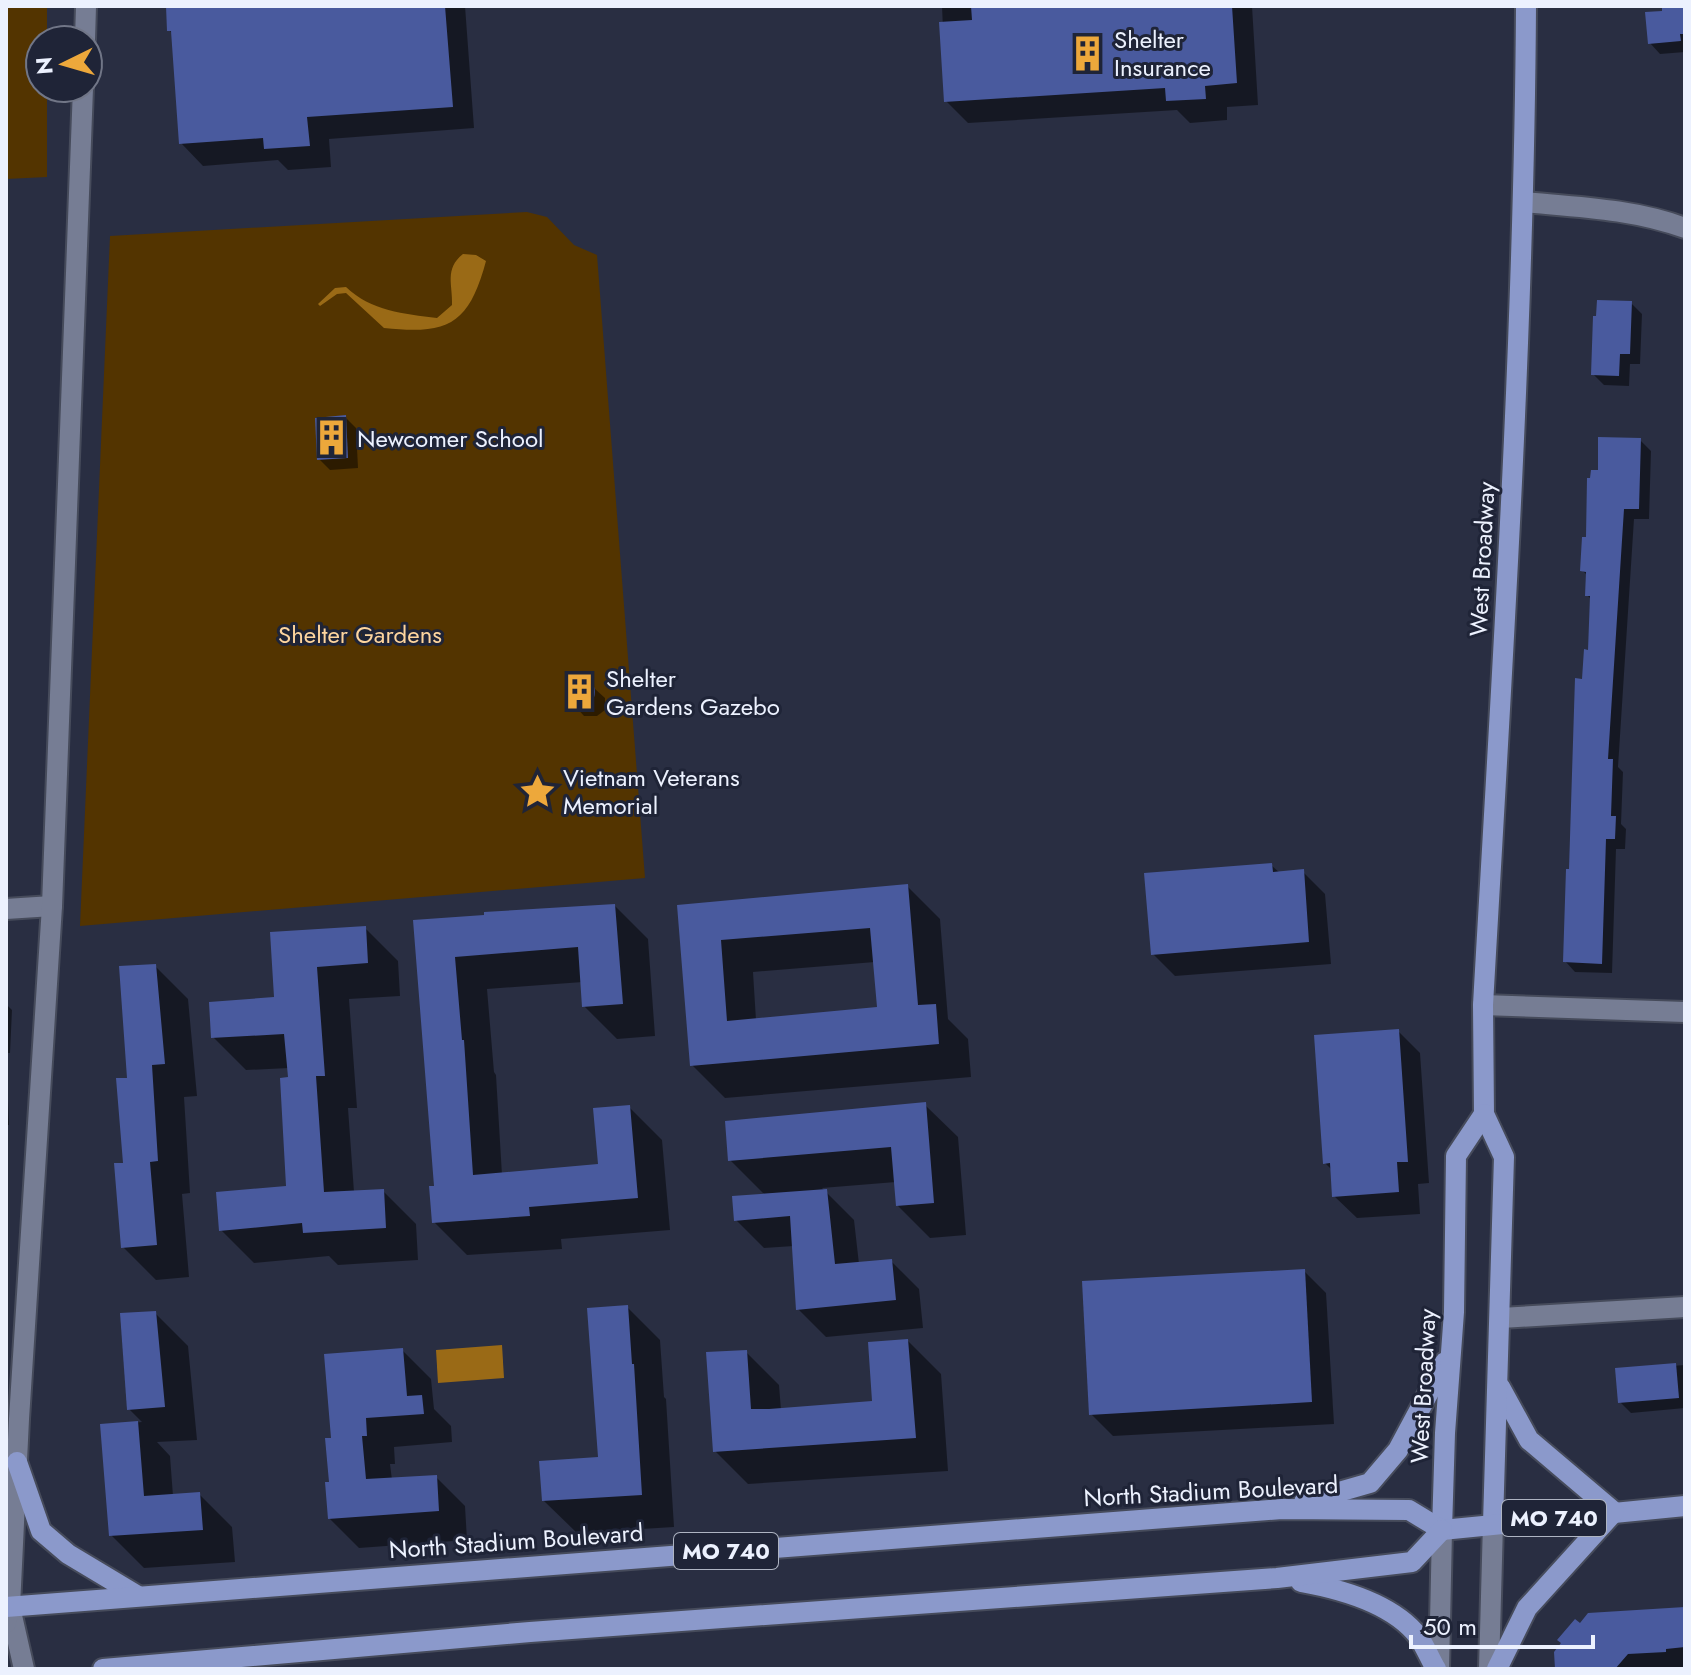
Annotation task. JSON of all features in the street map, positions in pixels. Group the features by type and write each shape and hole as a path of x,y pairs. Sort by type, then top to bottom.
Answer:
{"main road":[{"name":"West Broadway","path":"1493,1523 1504,1157 1484,1114 1483,1005 1521,316 1526,6"},
{"name":"West Broadway","path":"1442,1530 1456,1156 1484,1114"},
{"path":"1282,1509 1370,1483 1398,1450 1451,1352"},
{"path":"1497,1669 1527,1608 1614,1512 1529,1440 1499,1385"},
{"path":"17,1462 41,1531 68,1554 138,1596"},
{"name":"MO 740","path":"1442,1530 1685,1506"},
{"name":"North Stadium Boulevard","path":"7,1612 138,1596 1282,1509 1409,1510 1442,1530"},
{"path":"103,1669 193,1666 530,1632 1277,1578 1412,1562 1442,1530"},
{"path":"1277,1578 1327,1587 1393,1614 1418,1636 1438,1669"}],"street":[{"path":"24,1669 7,1612 52,906 83,104"},
{"path":"1524,202 1608,210 1660,219 1685,228"},
{"path":"6,909 52,906"},
{"path":"1483,1005 1685,1012"},
{"path":"1501,1318 1685,1307"},
{"name":"West Broadway","path":"1489,1669 1493,1523"},
{"name":"West Broadway","path":"1438,1669 1442,1530"}],"green space":[{"path":"6,6 47,6 47,24 24,24 24,104 47,104 47,177 6,179"},
{"name":"Shelter Gardens","path":"527,212 547,217 574,245 597,255 645,878 80,926 110,236"}],"shaded area":[{"path":"463,254 476,255 486,261 472,299 463,312 453,321 440,326 406,330 384,328 346,293 337,294 320,306 318,304 335,288 346,287 377,306 437,318 452,305 451,271"},
{"path":"502,1345 504,1378 438,1383 436,1350"}],"building":[{"path":"166,6 445,6 453,107 307,117 310,146 264,149 263,138 179,144 171,31 167,31"},
{"name":"Shelter Insurance","path":"971,6 1232,6 1237,83 1205,86 1206,99 1166,101 1165,88 944,102 939,22 972,20"},
{"path":"1662,6 1685,6 1685,34 1680,34 1681,41 1648,44 1645,12 1662,11"},
{"path":"1597,300 1632,301 1630,354 1620,354 1619,376 1591,375 1593,316 1596,316"},
{"name":"Newcomer School","path":"346,415 348,458 317,460 315,418"},
{"path":"1598,437 1641,438 1639,509 1624,509 1608,759 1613,759 1611,816 1616,816 1615,839 1606,839 1602,964 1563,962 1575,678 1582,679 1584,649 1588,650 1590,596 1585,596 1586,572 1580,571 1582,537 1586,537 1587,478 1590,478 1591,470 1598,470"},
{"name":"Shelter Gardens Gazebo","path":"580,677 591,681 595,692 591,703 580,707 569,703 565,692 569,681"},
{"path":"1272,863 1273,872 1304,869 1309,942 1151,955 1144,873"},
{"path":"908,884 918,1005 936,1004 939,1044 690,1066 677,905","holes":["870,928 877,1007 727,1021 721,940"]},
{"path":"615,904 623,1004 582,1007 578,947 455,957 473,1175 598,1164 593,1108 630,1105 638,1198 529,1207 530,1216 432,1223 429,1186 434,1186 413,920"},
{"path":"366,926 368,963 317,967 325,1076 316,1076 324,1192 384,1189 386,1228 303,1233 302,1223 219,1231 216,1192 286,1186 280,1078 288,1077 284,1034 211,1038 209,1002 274,997 270,932"},
{"path":"156,964 165,1064 152,1065 158,1161 150,1162 157,1245 121,1248 114,1163 123,1163 116,1078 127,1078 119,966"},
{"path":"1399,1029 1408,1162 1397,1162 1399,1192 1332,1197 1330,1163 1323,1164 1314,1035"},
{"path":"926,1102 934,1203 896,1206 891,1147 728,1161 725,1121"},
{"path":"827,1189 835,1264 892,1259 896,1300 796,1310 790,1216 734,1221 732,1196"},
{"path":"1305,1269 1312,1402 1089,1415 1082,1281"},
{"path":"628,1305 642,1495 542,1501 539,1461 598,1457 587,1308"},
{"path":"156,1311 165,1407 127,1410 120,1313"},
{"path":"908,1339 916,1438 713,1452 706,1352 747,1350 751,1409 769,1409 872,1401 868,1342"},
{"path":"403,1348 407,1396 422,1395 424,1414 366,1418 367,1436 362,1436 366,1479 437,1475 439,1511 328,1519 325,1438 331,1438 324,1354"},
{"path":"1676,1363 1679,1398 1618,1403 1615,1368"},
{"path":"138,1421 144,1496 200,1492 203,1530 109,1536 100,1424"},
{"path":"1685,1607 1685,1647 1666,1649 1666,1652 1628,1654 1615,1669 1555,1669 1554,1652 1561,1643 1557,1640 1575,1619 1580,1623 1588,1613"}],"place":[{"name":"Shelter Insurance","path":"1088,53"},
{"name":"Newcomer School","path":"331,438"},
{"name":"Shelter Gardens Gazebo","path":"580,692"},
{"name":"Vietnam Veterans Memorial","path":"537,791"}]}
